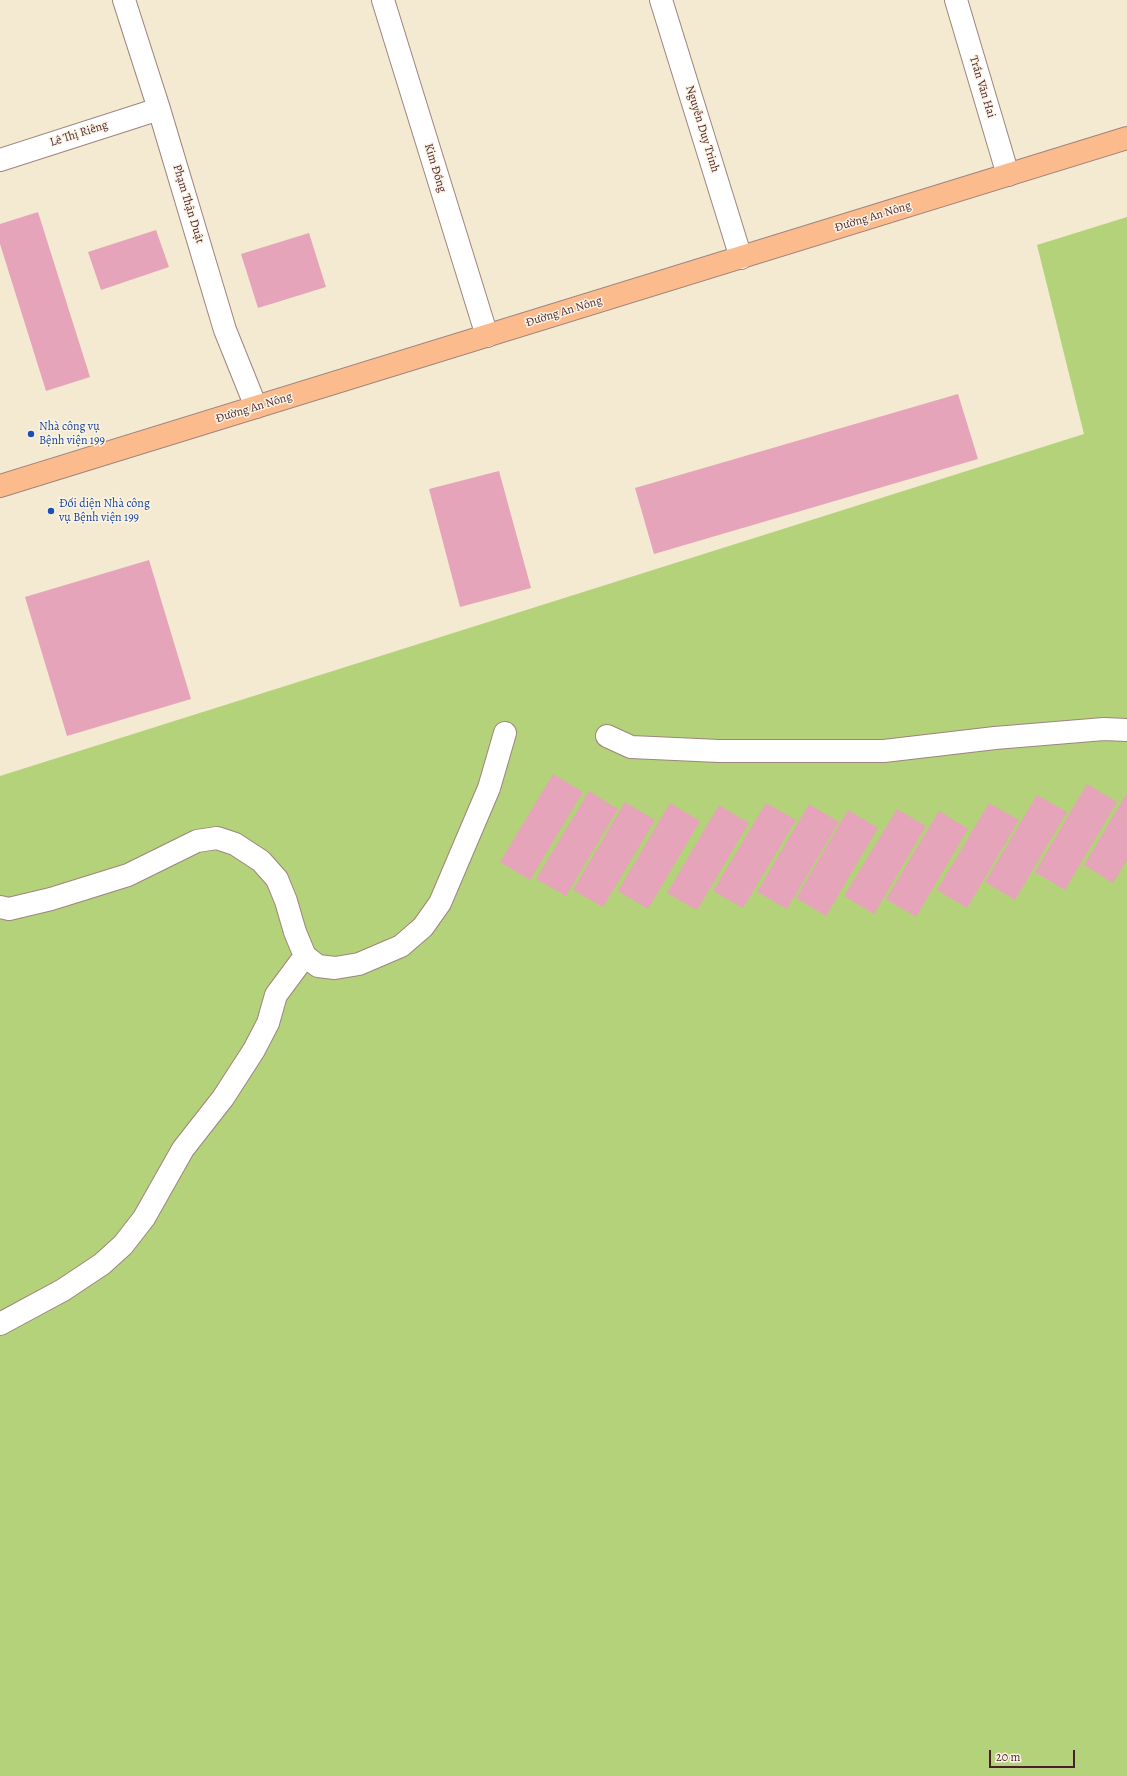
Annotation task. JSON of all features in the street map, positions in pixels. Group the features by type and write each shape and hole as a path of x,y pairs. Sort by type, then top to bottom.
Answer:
{"main road":[{"name":"Đường An Nông","path":"0,486 1127,138"}],"street":[{"name":"Phạm Thận Duật","path":"124,0 159,109 225,330 256,407"},
{"name":"Kim Đồng","path":"384,0 487,336"},
{"name":"Nguyễn Duy Trinh","path":"661,0 741,258"},
{"name":"Trần Văn Hai","path":"956,0 1008,175"},
{"name":"Lê Thị Riêng","path":"0,160 159,109"},
{"path":"607,736 631,747 719,751 884,751 995,738 1104,729 1127,730"},
{"path":"0,908 9,908 51,899 128,875 197,841 217,838 235,844 261,861 277,879 305,956 318,966 335,968 360,964 401,946 423,927 440,903 489,788 505,733"},
{"path":"0,1324 62,1290 102,1264 123,1245 144,1218 184,1149 223,1098 254,1050 268,1023 276,995 305,956"}],"green space":[{"path":"1127,217 1127,1776 0,1776 0,776 1084,434 1037,245"}],"building":[{"path":"38,212 90,377 46,391 0,244 0,224"},
{"path":"156,230 169,267 101,290 88,252"},
{"path":"309,233 326,287 258,308 241,254"},
{"path":"958,394 978,459 654,554 635,488"},
{"path":"499,471 531,588 460,607 429,489"},
{"path":"149,560 191,699 67,736 25,597"},
{"path":"553,774 583,792 530,880 500,862"},
{"path":"1087,784 1117,802 1065,890 1035,872"},
{"path":"589,791 618,809 566,896 536,879"},
{"path":"1127,793 1127,860 1113,883 1084,865"},
{"path":"1037,795 1067,812 1015,900 985,882"},
{"path":"625,802 655,820 603,907 573,890"},
{"path":"670,803 700,821 648,909 618,891"},
{"path":"766,803 796,820 743,908 713,891"},
{"path":"989,803 1019,820 967,908 937,890"},
{"path":"809,804 839,822 787,909 757,892"},
{"path":"719,805 749,823 697,910 667,893"},
{"path":"897,809 926,826 874,914 844,896"},
{"path":"848,810 878,828 826,916 796,898"},
{"path":"939,811 968,829 916,917 886,899"}],"place":[{"name":"Nhà công vụ Bệnh viện 199","path":"31,434"},
{"name":"Đối diện Nhà công vụ Bệnh viện 199","path":"51,511"}]}
